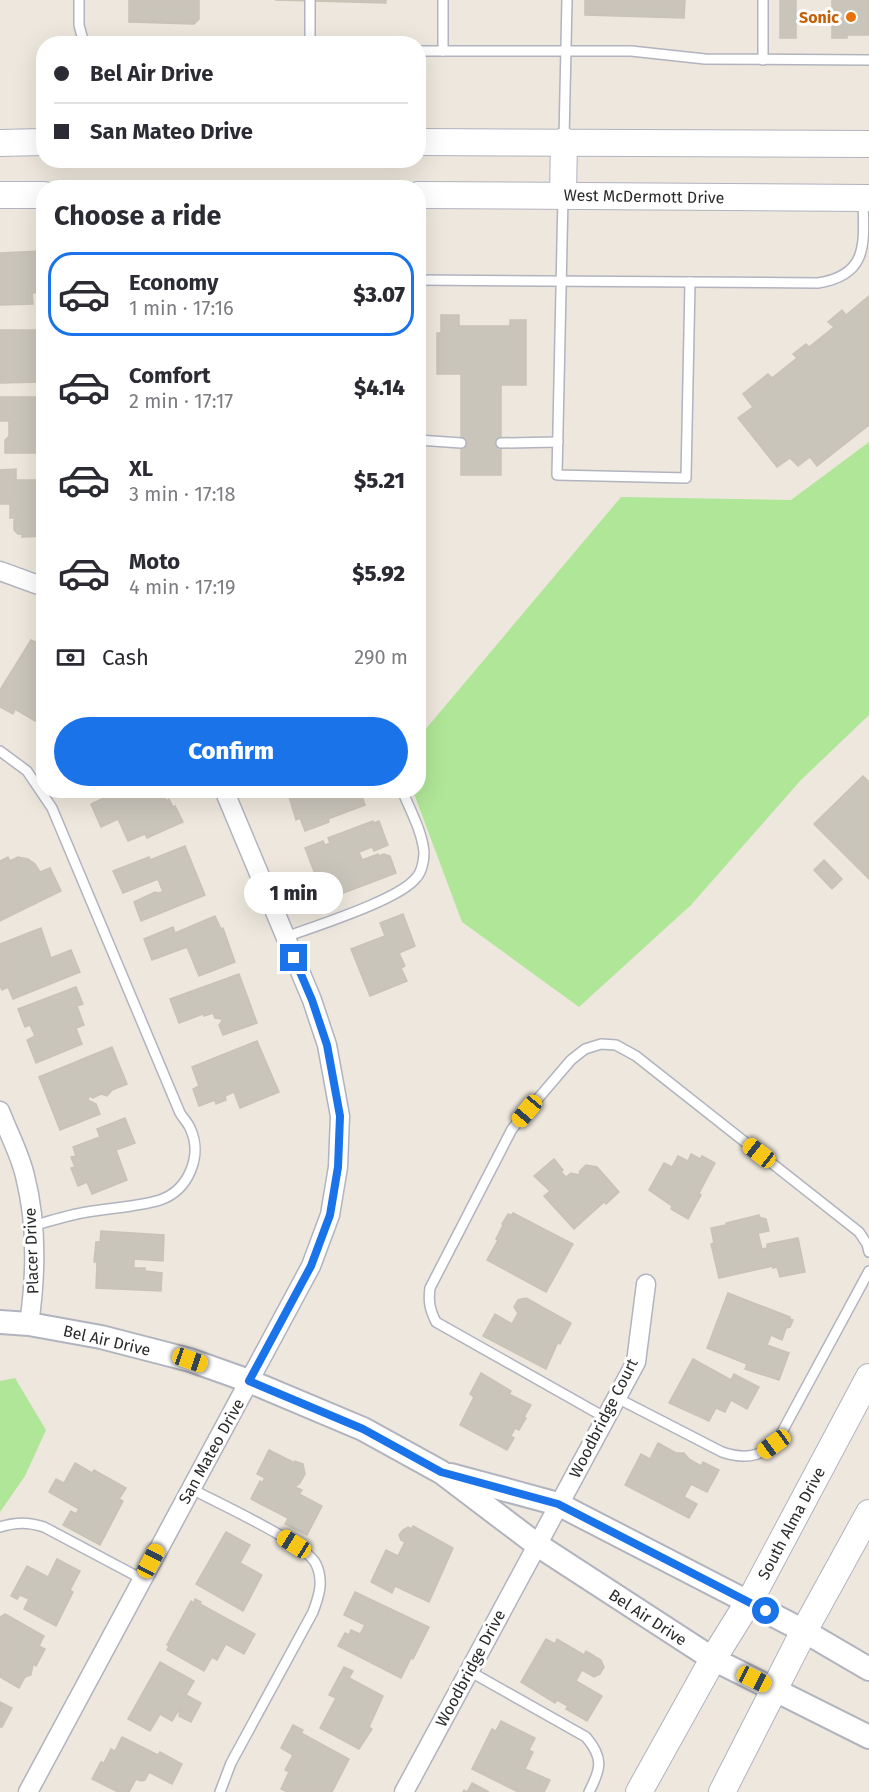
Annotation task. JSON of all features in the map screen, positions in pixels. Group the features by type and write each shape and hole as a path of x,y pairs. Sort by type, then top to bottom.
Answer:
{"main road":[{"path":"563,195 564,141"},
{"path":"0,142 36,142"},
{"path":"426,142 869,144"},
{"path":"0,195 36,195"},
{"name":"West McDermott Drive","path":"426,195 866,198"},
{"name":"South Alma Drive","path":"639,1792 713,1659 754,1593 869,1377"},
{"path":"722,1792 804,1631 869,1513"}],"street":[{"path":"0,571 36,583"},
{"name":"San Mateo Drive","path":"28,1792 311,1266 330,1215 338,1167 340,1116 327,1045 312,1000 227,798"},
{"name":"Placer Drive","path":"0,1110 25,1175 33,1226 33,1297 29,1324"},
{"name":"Woodbridge Court","path":"536,1545 636,1362 646,1284"},
{"name":"Bel Air Drive","path":"0,1322 29,1324 101,1337 190,1360 249,1381 363,1429 441,1472 536,1545 713,1659 869,1737"},
{"name":"Bel Air Drive","path":"441,1472 558,1504 748,1601 869,1669"},
{"name":"Woodbridge Drive","path":"404,1792 536,1545"}],"lane":[{"path":"79,0 82,36"},
{"path":"443,0 443,51"},
{"path":"564,141 567,0"},
{"path":"763,0 763,60"},
{"path":"310,1 310,36"},
{"path":"426,51 631,51 705,59 869,60"},
{"path":"563,195 558,475 686,478 690,282"},
{"path":"426,280 818,283 837,280 858,264 864,252 866,198"},
{"path":"426,441 460,443"},
{"path":"501,443 558,442"},
{"path":"0,751 27,771 36,784"},
{"path":"33,1226 83,1212 161,1199 176,1191 188,1178 195,1161 195,1144 190,1127 180,1113 52,808 45,798"},
{"path":"286,937 389,897 417,878 423,863 424,852 421,837 405,798"},
{"path":"606,1418 436,1322 429,1309 428,1299 430,1288 512,1128 571,1060 585,1049 601,1044 616,1045 636,1056 860,1232 869,1252"},
{"path":"616,1398 722,1452 735,1456 749,1456 763,1452 774,1444 782,1432 869,1271"},
{"path":"190,1488 307,1552 315,1563 320,1580 320,1594 313,1612 231,1763 220,1792"},
{"path":"0,1527 14,1522 29,1522 44,1527 142,1579"},
{"path":"469,1671 586,1737 595,1747 599,1760 598,1774 589,1792"}],"green space":[{"path":"869,442 869,715 800,781 691,905 579,1007 462,922 416,798 426,798 426,729 621,497 791,500"},
{"path":"15,1378 46,1430 25,1476 0,1512 0,1381"}],"building":[{"path":"129,0 199,0 199,19 194,24 129,22"},
{"path":"275,0 386,0 386,3"},
{"path":"585,0 685,0 684,18 585,15"},
{"path":"780,0 796,0 796,38 780,38"},
{"name":"Sonic","path":"832,0 869,0 869,35 832,38"},
{"path":"36,251 36,293 32,293 33,304 0,305 0,253"},
{"path":"869,296 869,425 817,466 810,457 798,466 790,458 777,467 738,418 753,407 743,394 768,374 772,378 797,358 793,354 806,344 809,347 834,327 828,322 842,310 846,315"},
{"path":"441,315 459,315 459,326 510,326 510,320 526,320 526,385 501,385 501,475 461,475 461,374 437,374 437,333 441,333"},
{"path":"0,330 36,330 36,382 0,383"},
{"path":"0,397 36,397 36,453 5,453 5,440 9,436 9,421 0,421"},
{"path":"16,469 16,480 36,480 36,536 22,537 22,534 14,530 14,520 18,518 10,518 10,504 0,504 0,470"},
{"path":"31,640 36,642 36,721 15,709 13,714 0,707 0,690"},
{"path":"863,776 869,782 869,879 814,824"},
{"path":"104,798 165,798 166,801 169,799 173,807 175,806 183,822 147,838 145,834 128,841 118,819 101,827 91,804"},
{"path":"289,798 363,798 365,805 328,819 329,822 305,831 300,818 296,820"},
{"path":"373,821 374,823 379,821 388,845 374,851 372,847 359,852 362,860 378,854 378,856 384,854 390,856 396,873 325,900 305,848 323,841 325,845 330,843 328,838"},
{"path":"185,846 205,895 141,921 134,902 155,892 163,892 158,879 123,893 113,871"},
{"path":"8,857 10,861 18,857 28,859 40,872 50,868 61,891 0,921 0,861"},
{"path":"824,860 842,879 832,889 814,870"},
{"path":"403,914 415,946 399,953 405,966 401,968 407,981 370,996 351,949 385,936 380,923"},
{"path":"215,916 221,929 223,928 235,962 199,976 187,947 152,960 144,939 173,927 175,933"},
{"path":"41,928 51,958 71,950 80,972 13,999 8,987 2,990 0,985 0,944"},
{"path":"239,974 257,1023 223,1035 219,1025 222,1021 215,1018 213,1013 204,1016 203,1014 179,1023 170,999"},
{"path":"76,987 83,1004 77,1006 84,1025 76,1028 82,1044 36,1063 27,1040 35,1036 30,1025 25,1027 18,1009"},
{"path":"257,1041 279,1092 240,1108 234,1092 225,1096 226,1100 216,1104 215,1100 199,1106 193,1089 199,1086 192,1067"},
{"path":"112,1047 127,1084 112,1090 107,1096 101,1094 93,1098 89,1096 88,1100 96,1104 100,1114 60,1130 39,1077"},
{"path":"125,1118 135,1143 116,1150 127,1180 92,1194 87,1182 78,1186 71,1168 75,1167 71,1157 76,1156 73,1147 100,1137 97,1129"},
{"path":"691,1154 700,1159 702,1156 715,1163 688,1219 671,1209 672,1206 649,1190 664,1163 672,1167 678,1156 688,1161"},
{"path":"554,1159 566,1177 571,1173 579,1175 586,1165 597,1167 619,1192 606,1204 604,1202 574,1229 544,1196 550,1191 534,1176"},
{"path":"513,1213 573,1244 546,1292 487,1260 498,1240 496,1239 502,1224 508,1214"},
{"path":"759,1215 766,1219 769,1231 758,1233 762,1249 767,1248 767,1244 798,1238 805,1272 780,1277 777,1267 773,1268 773,1266 719,1278 711,1244 714,1243 711,1228"},
{"path":"101,1231 164,1235 163,1261 134,1259 134,1268 145,1268 145,1271 162,1273 161,1291 96,1288 97,1262 94,1262 96,1242 100,1242"},
{"path":"728,1293 793,1320 790,1327 786,1328 782,1340 771,1335 767,1345 789,1353 779,1380 745,1369 747,1364 707,1348"},
{"path":"526,1298 571,1323 560,1344 558,1342 546,1369 483,1336 495,1314 512,1324 518,1313 514,1307 518,1300"},
{"path":"693,1359 731,1380 734,1374 759,1387 747,1409 731,1400 725,1412 716,1408 709,1421 669,1403"},
{"path":"481,1373 511,1391 509,1394 531,1405 519,1430 515,1428 511,1436 514,1438 507,1450 460,1425 474,1397 470,1394"},
{"path":"658,1443 676,1453 684,1453 701,1466 703,1462 719,1470 707,1492 691,1484 684,1497 697,1504 689,1518 625,1485 641,1454 650,1459"},
{"path":"269,1450 295,1463 295,1461 303,1464 305,1474 295,1487 302,1490 299,1494 322,1506 307,1535 285,1524 288,1518 251,1499 260,1481 262,1483 265,1478 257,1474"},
{"path":"75,1463 92,1473 94,1470 126,1488 119,1499 123,1501 100,1545 63,1525 71,1511 76,1514 79,1509 49,1492 56,1479 64,1483"},
{"path":"413,1526 453,1548 429,1602 395,1586 392,1593 371,1582 386,1550 398,1556 405,1542 399,1535 403,1530 408,1527 412,1529"},
{"path":"226,1532 250,1545 240,1563 262,1575 243,1611 196,1584"},
{"path":"57,1559 80,1571 70,1590 73,1592 56,1626 24,1609 29,1599 20,1595 17,1599 11,1596 27,1566 48,1577"},
{"path":"355,1592 429,1627 401,1678 338,1646 345,1633 349,1635 351,1630 360,1634 365,1625 344,1615"},
{"path":"195,1599 255,1634 244,1654 226,1644 217,1660 212,1657 204,1671 167,1650 169,1646 167,1645 191,1601 194,1603"},
{"path":"5,1614 44,1636 39,1646 45,1649 36,1666 33,1664 31,1675 25,1677 19,1688 0,1677 0,1617"},
{"path":"546,1639 555,1644 557,1639 584,1655 586,1651 601,1660 604,1667 600,1674 594,1677 582,1670 576,1681 602,1696 587,1721 566,1709 568,1706 557,1700 555,1703 521,1682"},
{"path":"160,1662 194,1681 186,1695 201,1703 191,1722 179,1716 180,1708 172,1721 160,1714 150,1731 128,1719"},
{"path":"344,1667 353,1671 349,1678 383,1696 369,1727 372,1729 359,1749 320,1728 336,1698 329,1695"},
{"path":"0,1702 12,1708 2,1727 0,1727"},
{"path":"501,1721 535,1738 529,1750 533,1752 525,1769 550,1780 544,1792 518,1792 472,1769 492,1729 496,1731"},
{"path":"293,1725 303,1730 301,1733 349,1759 332,1792 287,1792 281,1789 289,1772 285,1770 293,1755 281,1748"},
{"path":"122,1737 158,1755 160,1752 182,1764 172,1784 149,1772 145,1780 136,1779 129,1792 118,1792 92,1779 101,1762 104,1763 111,1749 115,1751"},
{"path":"472,1783 489,1792 467,1792"}],"place":[{"name":"Sonic","path":"851,17"}],"route":[{"path":"294,958 312,1000 327,1045 340,1116 338,1167 330,1215 311,1266 249,1381 363,1429 441,1472 558,1504 766,1611"}]}
